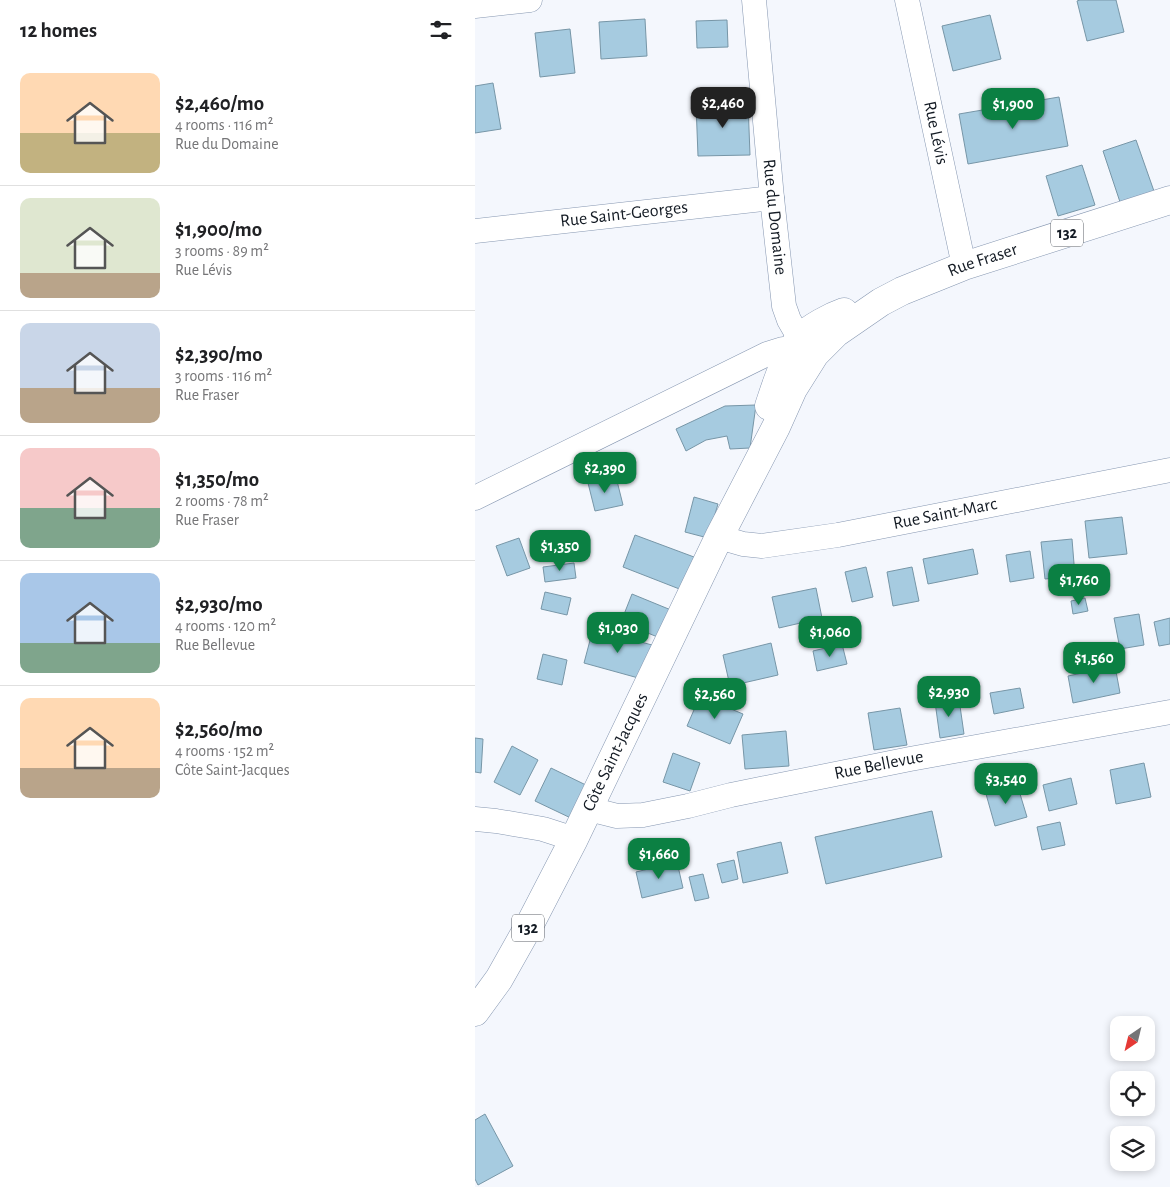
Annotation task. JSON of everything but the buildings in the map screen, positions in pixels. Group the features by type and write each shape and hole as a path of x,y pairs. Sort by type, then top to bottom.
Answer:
{"main road":[{"name":"Rue Fraser","path":"802,348 836,333 881,302 902,291 964,266 1170,200"},
{"name":"Côte Saint-Jacques","path":"475,1012 499,978 530,924 589,809 719,537 776,427 793,389 802,348"}],"street":[{"path":"475,6 530,0"},
{"name":"Rue du Domaine","path":"754,0 784,306 802,348"},
{"name":"Rue Lévis","path":"913,1 964,266"},
{"name":"Rue Saint-Georges","path":"475,231 772,198"},
{"path":"475,498 767,354 783,349 802,348"},
{"name":"Rue Saint-Marc","path":"719,537 743,544 762,546 838,535 1170,470"},
{"name":"Rue Bellevue","path":"589,809 617,816 643,815 731,795 910,759 1170,712"},
{"path":"475,819 543,829 574,839"}]}
